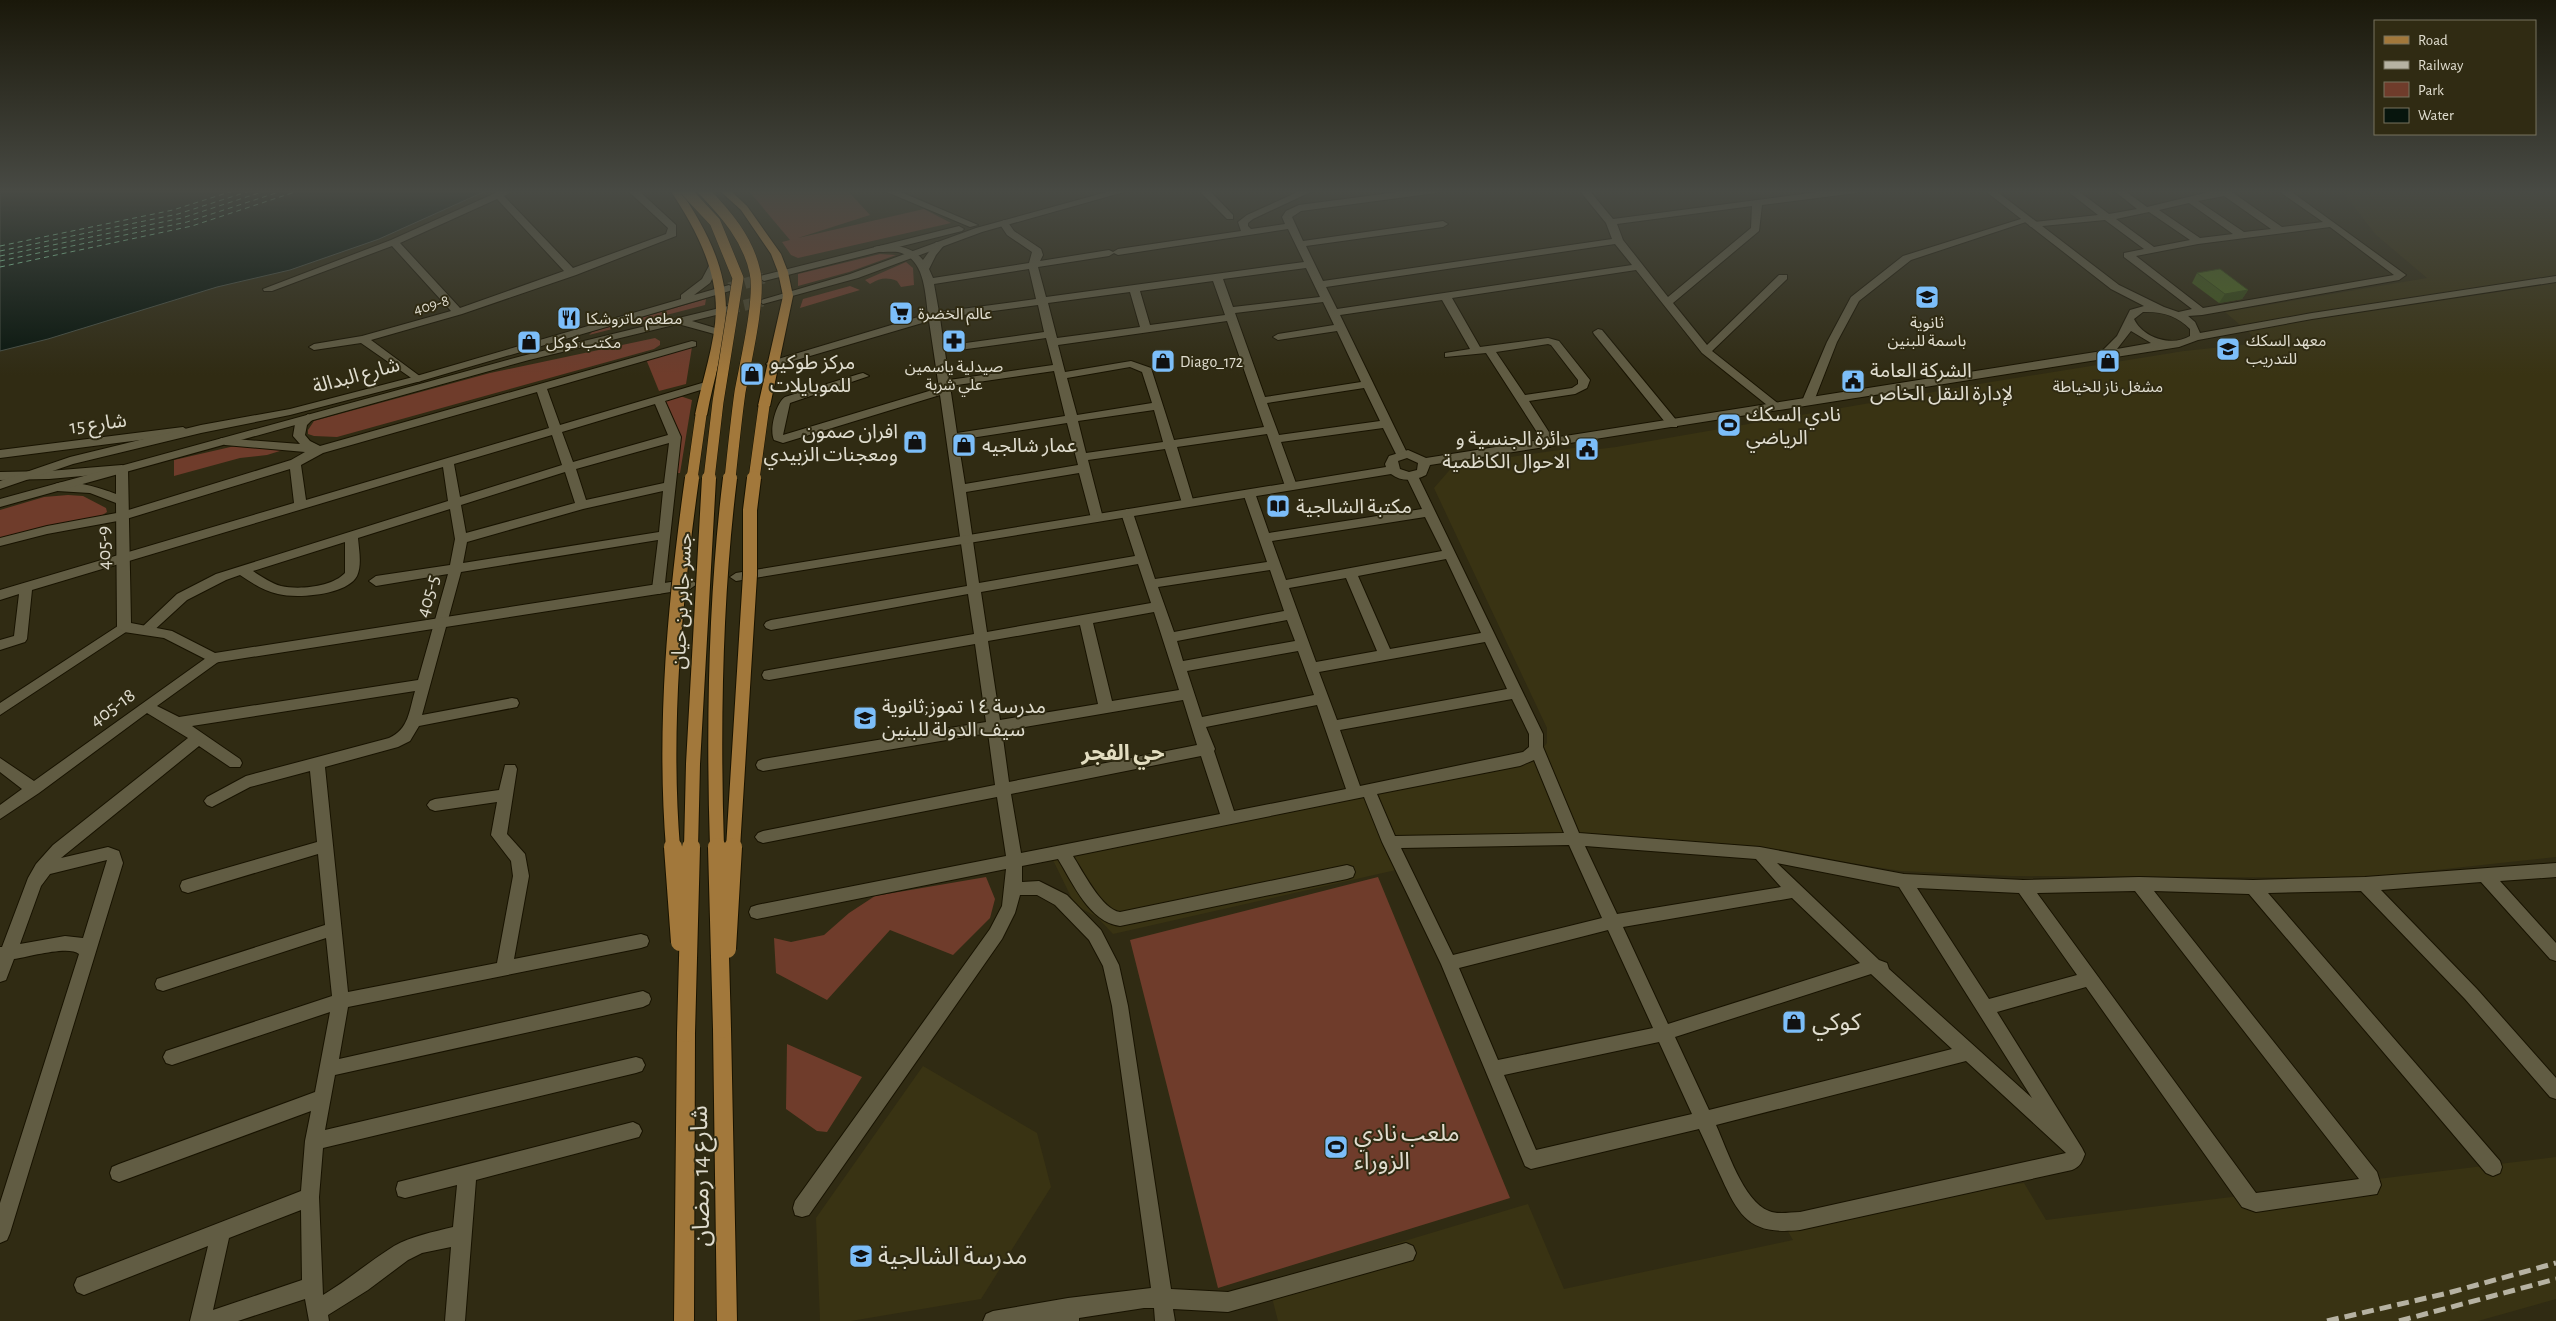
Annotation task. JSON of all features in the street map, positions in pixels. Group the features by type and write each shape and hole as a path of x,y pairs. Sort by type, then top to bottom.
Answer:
{"main road":[{"path":"686,1033 669,770 676,612 687,506 706,385 724,309 724,289 709,252"},
{"name":"جسر جابر بن حيان","path":"686,1033 693,754 707,494 718,402 738,278 727,252"},
{"name":"جسر جابر بن حيان","path":"722,1029 714,758 719,605 728,492 740,395 754,312 756,274 749,252"},
{"path":"722,1029 742,736 750,575 750,510 764,406 788,296 783,272 774,252"},
{"name":"شارع 14 رمضان","path":"722,1029 727,1321"},
{"name":"شارع 14 رمضان","path":"684,1321 686,1033"}],"street":[{"path":"268,289 368,252"},
{"path":"403,252 458,312"},
{"path":"552,252 572,273"},
{"name":"409-8","path":"314,346 363,339 458,312 633,252"},
{"path":"764,278 867,252"},
{"path":"802,1208 996,934 1008,911 1013,889 1012,861 1003,790 934,316 925,268 911,254 904,252"},
{"path":"763,301 788,296 854,276 918,252"},
{"path":"925,268 933,252"},
{"path":"1037,252 1038,255 1033,266 1053,338 1097,518"},
{"path":"928,282 1122,252"},
{"path":"1304,252 1402,455"},
{"path":"1320,285 1546,252"},
{"path":"1626,252 1706,351 1776,407"},
{"path":"1667,303 1729,252"},
{"path":"1808,402 1832,342 1855,299 1907,258 1930,252"},
{"path":"2069,252 2115,287 2125,297 2131,318 2142,334 2172,343"},
{"path":"2141,252 2128,255 2202,312"},
{"path":"2178,315 2399,277 2401,275 2369,252"},
{"path":"772,364 934,316 1135,290 1310,264"},
{"path":"664,308 698,288 706,281 714,266"},
{"path":"1334,313 1639,268"},
{"path":"1706,351 1783,277"},
{"path":"1216,278 1292,486"},
{"path":"1392,470 1392,460 1402,455 1416,456 1424,462 1550,443 2107,352 2186,342 2195,336 2312,316 2556,279"},
{"path":"2115,287 2161,310 2178,315 2193,326 2195,336"},
{"name":"شارع البدالة","path":"0,486 70,461 201,429 290,412 417,379 724,289"},
{"path":"1135,290 1146,329"},
{"path":"1445,296 1477,351"},
{"path":"938,350 1146,329 1326,298"},
{"name":"شارع البدالة","path":"0,503 308,418 724,309"},
{"path":"2107,352 2121,338 2131,318 2144,309 2161,310"},
{"path":"661,324 699,325 718,332"},
{"path":"1278,337 1340,327"},
{"path":"1598,332 1673,424"},
{"path":"363,339 417,379"},
{"path":"1449,355 1548,341 1555,343 1584,380 1583,386 1575,391 1522,399"},
{"path":"0,542 47,530 123,516 294,463 319,450 692,344"},
{"path":"1490,350 1550,443"},
{"path":"863,376 789,399 785,402 777,433 778,437 783,439 944,387 1061,371 1131,364 1139,365 1147,370 1188,503"},
{"path":"1261,401 1368,384"},
{"path":"0,596 706,385"},
{"path":"541,387 582,505"},
{"path":"658,399 675,437 659,589"},
{"path":"951,437 1158,406"},
{"path":"308,418 301,424 299,436 306,444 319,450"},
{"path":"959,489 1170,445 1387,424"},
{"name":"شارع 15","path":"0,454 201,429"},
{"path":"146,630 182,598 200,586 241,570 456,505 569,467 675,437"},
{"path":"225,441 319,450"},
{"path":"736,577 1392,470 1402,476 1412,476 1424,470 1424,462"},
{"path":"294,463 301,506"},
{"name":"405-5","path":"317,765 393,743 405,737 412,722 456,568 461,539 448,463"},
{"path":"0,476 26,476 122,468"},
{"name":"405-9","path":"122,468 124,627"},
{"path":"757,912 1520,760 1530,755 1538,742 1536,734 1412,476"},
{"path":"461,539 582,505 670,486"},
{"path":"57,487 92,489 122,501"},
{"path":"1249,493 1332,726 1361,791 1390,842 1449,963 1532,1160 1703,1120 1967,1053"},
{"path":"1265,538 1429,512"},
{"path":"1127,513 1149,584 1199,723 1229,818"},
{"path":"376,581 665,535"},
{"path":"241,570 280,590 300,592 343,583 350,577 352,570 351,536"},
{"path":"1282,585 1450,554"},
{"path":"771,625 1141,559"},
{"path":"1149,584 1274,565"},
{"path":"1350,572 1385,654"},
{"path":"0,710 124,627 176,637 213,658 690,584"},
{"path":"0,644 20,639 26,588"},
{"path":"769,675 1157,607"},
{"path":"1168,638 1292,614"},
{"path":"1086,620 1106,708"},
{"path":"1311,668 1489,636"},
{"path":"1178,667 1303,645"},
{"name":"405-18","path":"0,813 213,658"},
{"path":"178,723 423,684"},
{"path":"1332,726 1516,693"},
{"path":"763,765 1188,694"},
{"path":"1199,723 1322,698"},
{"path":"412,722 512,704"},
{"path":"147,706 178,723 235,763"},
{"path":"0,975 4,953 34,883 42,869 58,850 79,832 199,738"},
{"path":"1536,748 1574,839 1742,1202 1760,1218 1781,1223 1800,1221 2072,1160 2076,1154 1904,881"},
{"path":"763,837 1208,750"},
{"path":"0,764 34,789"},
{"path":"212,801 246,782 317,765 341,1001 314,1142 310,1197 312,1287 319,1316 401,1253 421,1244 462,1235"},
{"path":"504,968 521,876 519,859 499,835 510,769"},
{"path":"435,805 506,795"},
{"path":"1390,842 1574,839 1760,853 1904,881 2022,887 2138,884 2253,887 2365,884 2556,870"},
{"path":"188,886 325,846"},
{"path":"1061,850 1100,910 1111,918 1120,919 1347,872"},
{"path":"1760,853 1795,891 1880,968 1967,1053 2070,1143"},
{"path":"0,1233 115,863 114,856 108,854 42,869"},
{"path":"2484,874 2555,952"},
{"path":"2022,887 2252,1202 2368,1188 2372,1185 2364,1170 2138,884"},
{"path":"2365,884 2470,994 2556,1091"},
{"path":"2253,887 2493,1167"},
{"path":"1013,889 1039,888 1061,900 1095,934 1110,965 1121,1015 1165,1321"},
{"path":"1449,963 1613,922 1795,891"},
{"path":"163,984 334,929"},
{"path":"172,1057 341,1001 641,942"},
{"path":"4,953 65,943 79,944 88,952"},
{"path":"1493,1069 1664,1033 1880,968"},
{"path":"1984,1008 2089,980"},
{"path":"328,1068 643,999"},
{"path":"314,1142 636,1065"},
{"path":"119,1173 322,1098"},
{"path":"405,1189 633,1131"},
{"path":"455,1321 467,1173"},
{"path":"84,1285 310,1197"},
{"path":"200,1321 221,1232"},
{"path":"993,1321 1068,1314 1162,1297 1204,1304 1228,1302 1406,1253"},
{"path":"208,1321 312,1287"}],"shaded area":[{"path":"2396,252 2556,252 2556,857 2362,878 2011,876 1901,871 1755,848 1382,837 1396,870 1113,934 1097,917 1075,905 1053,860 1532,761 1547,743 1547,728 1434,488 1454,465 1581,447 1583,451 1616,447 1985,383 2184,351 2261,343 2225,312 2427,278"},
{"path":"923,1066 1037,1133 1051,1187 981,1299 851,1321 820,1321 816,1218"},
{"path":"2556,1157 2556,1299 2478,1321 1278,1321 1268,1282 1528,1204 1564,1289 1793,1240 1779,1216 2024,1183 2046,1220"}],"green space":[{"path":"789,252 826,252 798,258"},
{"path":"880,254 896,255 849,272 798,286 798,274"},
{"path":"906,262 913,268 914,285 901,287 897,281 890,279 880,279 870,284 865,280"},
{"path":"850,286 860,290 800,308 803,299"},
{"path":"706,299 705,305 589,335 592,332"},
{"path":"655,338 660,341 660,345 654,349 337,437 308,434 308,430 314,421 490,373"},
{"path":"692,347 686,384 659,391 646,359"},
{"path":"680,396 692,400 680,473 674,473 664,401"},
{"path":"239,445 283,450 267,455 240,458 174,476 174,460"},
{"path":"83,496 106,508 107,512 101,516 0,540 0,510 44,497"},
{"path":"986,877 995,899 990,918 953,955 890,930 827,1000 776,973 774,938 791,942 824,935 849,913 875,896"},
{"path":"1378,877 1510,1198 1218,1288 1130,940"},
{"path":"787,1044 862,1077 827,1132 817,1131 786,1109"}],"water":[{"path":"0,252 343,252 290,270 217,287 48,339 0,351"}],"building":[{"path":"2220,269 2248,290 2225,294 2197,273"}],"ferry route":[{"path":"0,256 21,252"},
{"path":"0,261 45,252"},
{"path":"0,267 72,252"}],"tunnel":[{"path":"729,288 764,278"},
{"path":"728,309 763,301"}],"railway":[{"path":"2327,1321 2448,1293 2556,1263"},
{"path":"2399,1321 2556,1279"}],"place":[{"name":"ثانوية باسمة للبنين","path":"1927,297"},
{"name":"عالم الخضرة","path":"901,313"},
{"name":"مطعم ماتروشكا","path":"569,318"},
{"name":"صيدلية ياسمين علي شربة","path":"954,341"},
{"name":"مكتب كوكل","path":"529,342"},
{"name":"معهد السكك للتدريب","path":"2228,349"},
{"name":"Diago_172","path":"1163,361"},
{"name":"مشغل ناز للخياطة","path":"2108,361"},
{"name":"مركز طوكيو للموبايلات","path":"752,374"},
{"name":"الشركة العامة لإدارة النقل الخاص","path":"1853,381"},
{"name":"نادي السكك الرياضي","path":"1729,425"},
{"name":"افران صمون ومعجنات الزبيدي","path":"915,442"},
{"name":"عمار شالجيه","path":"964,445"},
{"name":"دائرة الجنسية و الاحوال الكاظمية","path":"1587,449"},
{"name":"مكتبة الشالجية","path":"1278,506"},
{"name":"مدرسة ١٤ تموز;ثانوية سيف الدولة للبنين","path":"865,718"},
{"name":"كوكي","path":"1794,1022"},
{"name":"ملعب نادي الزوراء","path":"1336,1147"},
{"name":"مدرسة الشالجية","path":"861,1256"}],"district":[{"name":"حي الفجر","path":"1123,752"}]}
